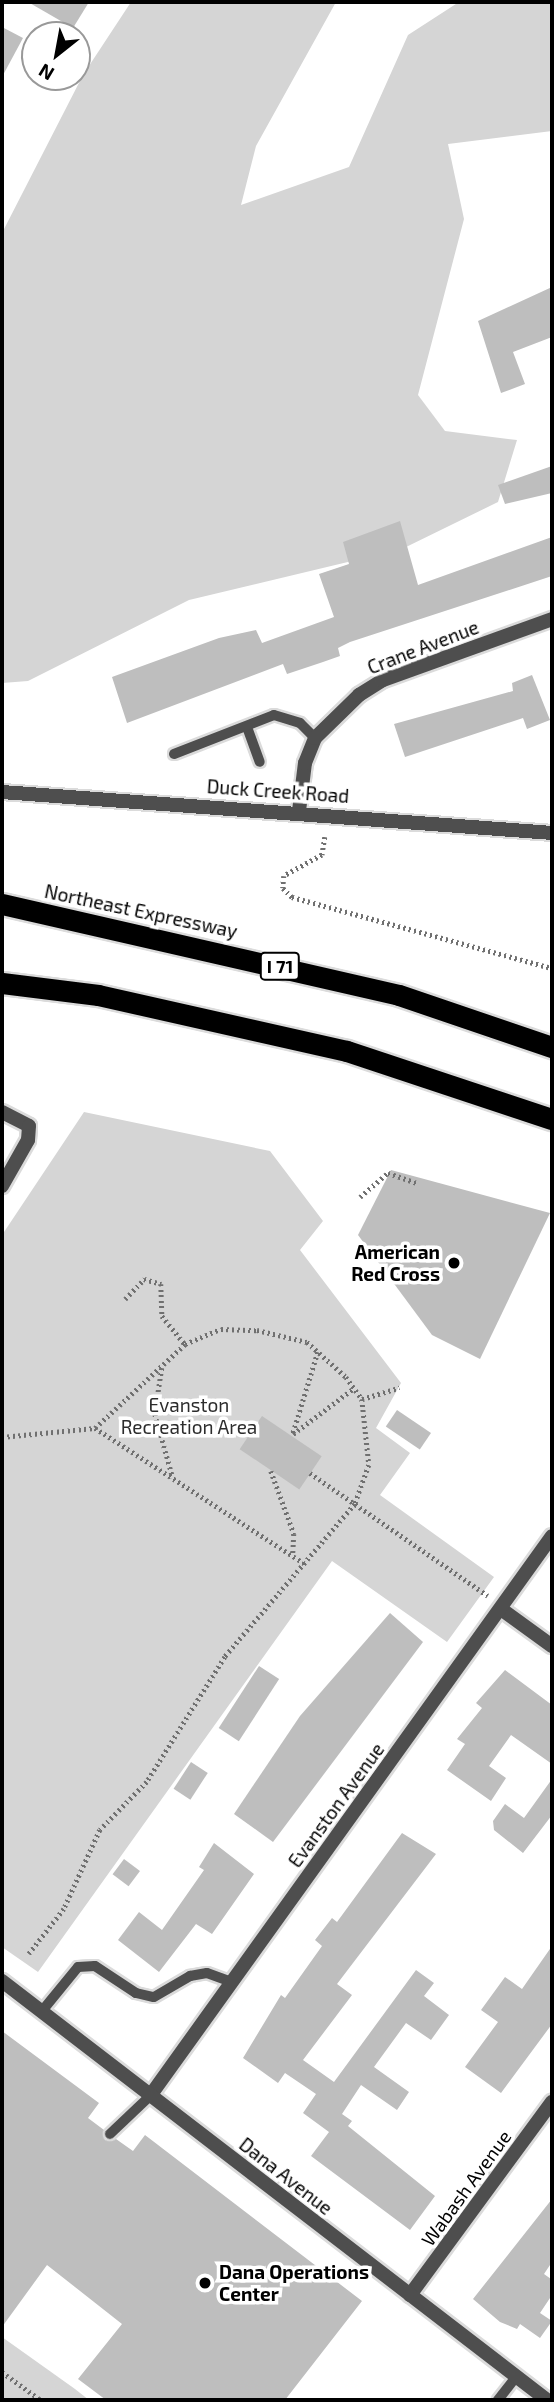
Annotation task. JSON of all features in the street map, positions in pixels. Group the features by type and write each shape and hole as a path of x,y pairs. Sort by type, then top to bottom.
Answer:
{"highway":[{"name":"Northeast Expressway","path":"2,904 399,995 552,1047"},
{"path":"2,983 98,995 347,1051 552,1119"}],"street":[{"name":"Crane Avenue","path":"315,738 383,680 552,619"},
{"path":"299,811 305,763 315,738"},
{"name":"Duck Creek Road","path":"2,792 299,811 552,833"},
{"path":"2,1112 29,1126 28,1140 2,1186"},
{"name":"Evanston Avenue","path":"150,2096 552,1536"},
{"path":"502,1608 552,1646"},
{"name":"Dana Avenue","path":"2,1981 547,2400"},
{"name":"Wabash Avenue","path":"410,2295 552,2102"}],"lane":[{"path":"174,754 274,715 300,723 315,738"},
{"path":"247,727 260,762"},
{"path":"42,2011 78,1967 95,1966 136,1993 154,1997 190,1976 207,1973 232,1982"},
{"path":"110,2134 150,2096"},
{"path":"498,2400 516,2377"}],"path":[{"path":"325,837 322,855 285,876 283,888 292,897 552,968"},
{"path":"360,1197 388,1173 417,1183"},
{"path":"125,1299 144,1279 162,1284 162,1316 185,1344"},
{"path":"2,1437 95,1428 185,1344 221,1329 257,1329 307,1342 354,1388 362,1399 369,1465 355,1504 225,1657 147,1782 100,1830 64,1909 29,1954"},
{"path":"318,1352 293,1434 354,1388"},
{"path":"162,1365 155,1414 173,1479"},
{"path":"362,1399 399,1388"},
{"path":"95,1428 305,1564"},
{"path":"271,1471 294,1534 293,1556"},
{"path":"310,1473 502,1608"},
{"path":"2,2372 41,2400"}],"green space":[{"path":"131,2 336,2 256,146 241,205 349,167 408,35 459,2 552,2 552,131 448,144 464,219 418,395 445,431 517,440 498,502 402,549 189,600 28,681 2,683 2,233 75,91 91,91 91,63"},
{"name":"Evanston Recreation Area","path":"84,1112 270,1151 323,1221 300,1250 401,1383 376,1428 410,1453 380,1495 494,1577 447,1642 332,1561 38,1972 2,1947 2,1235"},
{"path":"2,2337 75,2389 89,2400 2,2400"}],"building":[{"path":"28,2 89,2 77,21 61,21"},
{"path":"2,27 21,37 21,42 2,77"},
{"path":"552,287 552,337 513,352 525,384 501,393 478,321"},
{"path":"552,466 552,493 505,504 498,485"},
{"path":"400,521 418,585 552,537 552,576 350,642 338,648 340,656 323,662 287,674 283,664 127,723 112,677 219,638 256,630 262,643 334,617 319,574 349,564 343,542"},
{"path":"532,675 550,720 527,729 523,718 405,757 394,724 513,691 512,683"},
{"name":"American Red Cross","path":"391,1170 550,1213 480,1359 432,1335 358,1235"},
{"path":"397,1410 431,1433 420,1450 386,1427"},
{"path":"262,1416 322,1456 299,1489 240,1449"},
{"path":"390,1613 423,1642 273,1842 234,1814 300,1716"},
{"path":"259,1666 279,1679 239,1741 219,1728"},
{"path":"505,1670 552,1705 552,1764 511,1735 489,1766 506,1778 491,1801 447,1770 465,1744 457,1739 482,1708 476,1703"},
{"path":"191,1762 208,1773 190,1800 174,1789"},
{"path":"552,1779 552,1815 523,1853 494,1830 493,1821 505,1804 524,1818"},
{"path":"402,1833 436,1854 337,1984 352,1995 303,2060 334,2082 416,1970 434,1983 424,1996 449,2015 431,2040 406,2023 374,2067 409,2092 397,2110 361,2085 342,2114 352,2121 348,2126 435,2196 410,2230 311,2156 329,2132 303,2113 316,2094 285,2073 278,2083 243,2058 281,1995 285,1998 322,1946 315,1940 332,1918 337,1922"},
{"path":"214,1843 254,1874 212,1934 196,1924 159,1972 118,1940 139,1912 162,1930 204,1870 199,1867"},
{"path":"124,1859 140,1871 129,1886 113,1874"},
{"path":"552,1946 552,2024 501,2093 465,2067 498,2022 481,2010 505,1977 522,1989"},
{"name":"Dana Operations Center","path":"2,2031 99,2103 88,2118 104,2130 105,2140 116,2139 133,2151 145,2135 362,2301 285,2400 106,2400 78,2379 122,2324 47,2265 2,2327"},
{"path":"552,2199 552,2262 544,2274 551,2279 552,2295 540,2313 552,2321 540,2338 520,2324 517,2329 500,2322 473,2299"}],"place":[{"name":"American Red Cross","path":"454,1263"},
{"name":"Dana Operations Center","path":"205,2283"}]}
